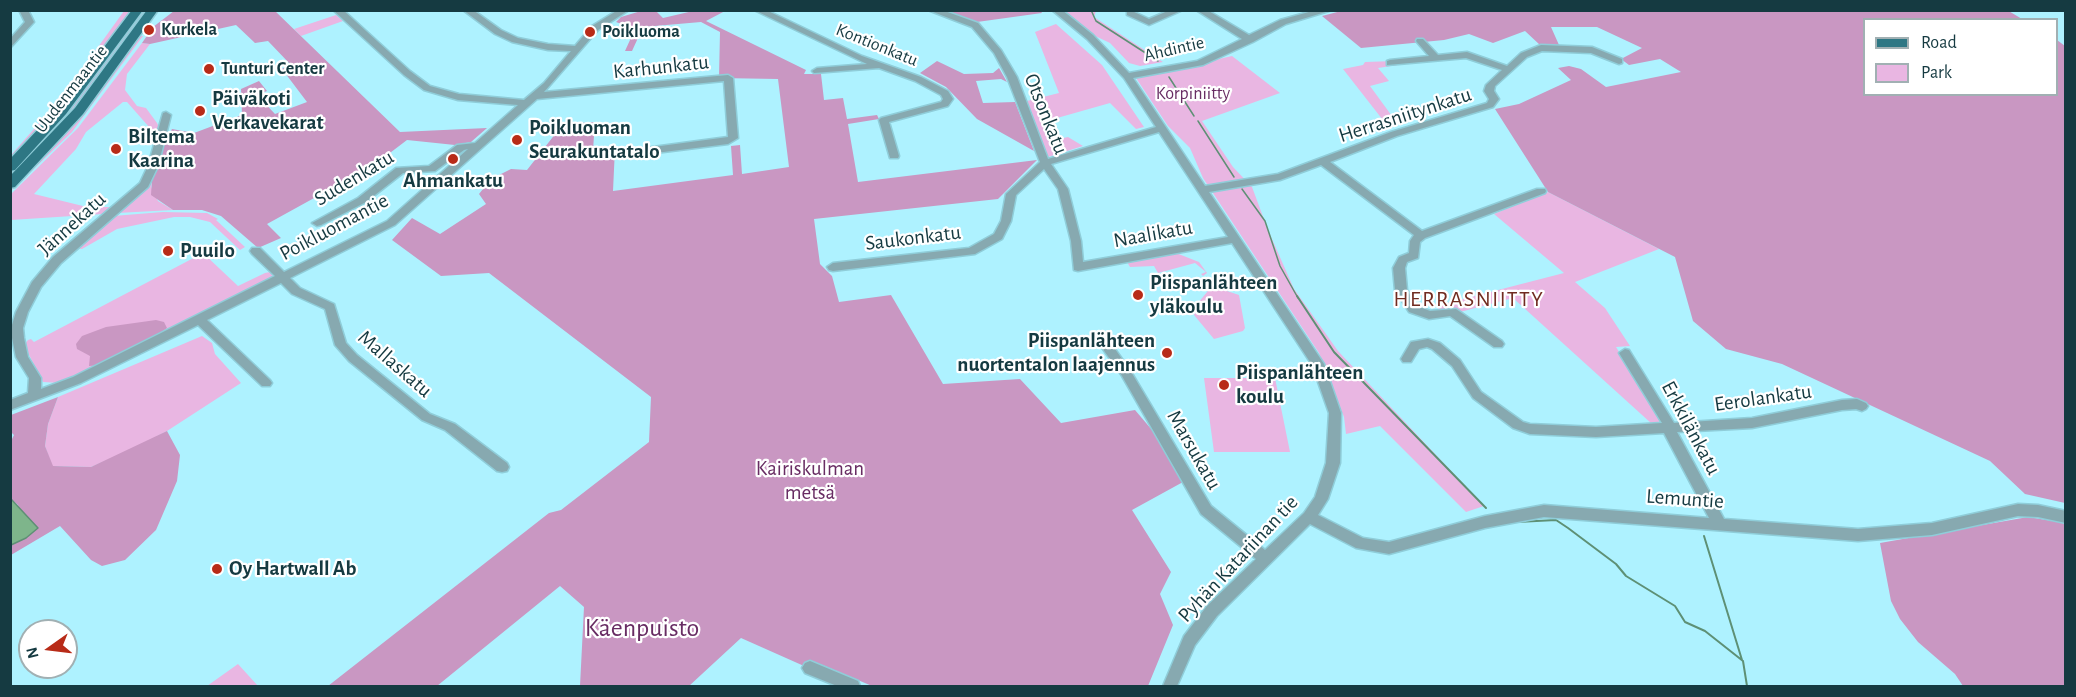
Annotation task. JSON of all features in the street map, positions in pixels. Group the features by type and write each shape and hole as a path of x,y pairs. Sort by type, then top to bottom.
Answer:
{"main road":[{"name":"Uudenmaantie","path":"10,167 62,111 138,10"},
{"name":"Uudenmaantie","path":"10,184 71,120 153,10"}],"street":[{"path":"10,45 30,22 23,10"},
{"path":"338,10 427,88 474,99 531,99"},
{"path":"467,10 498,32 515,40 576,49"},
{"name":"Poikluomantie","path":"10,405 77,380 391,223 475,146 531,99 595,28 625,10"},
{"name":"Kontionkatu","path":"758,10 878,66 935,86 945,93 948,99 940,105 886,119 884,122 894,156"},
{"name":"Otsonkatu","path":"932,10 975,25 998,52 1012,77 1045,163 1063,189 1071,215 1078,267"},
{"name":"Pyhän Katariinan tie","path":"1056,10 1090,38 1127,76 1318,364 1335,413 1335,438 1330,474 1320,499 1309,517 1212,611 1189,641 1170,687"},
{"path":"1130,13 1149,22 1179,10"},
{"path":"1200,10 1250,40"},
{"name":"Ahdintie","path":"1127,76 1200,63 1250,40 1297,14 1328,10"},
{"path":"1420,41 1435,58"},
{"name":"Herrasniitynkatu","path":"1203,190 1270,180 1401,132 1490,105 1494,99 1488,88 1526,53 1543,48 1592,50 1619,61"},
{"path":"1390,63 1467,55 1507,69"},
{"path":"817,71 878,66"},
{"name":"Karhunkatu","path":"531,99 728,78 733,138 728,141 622,154"},
{"name":"Jännekatu","path":"34,397 35,378 22,357 18,338 22,312 36,285 57,260 144,185 161,140 166,115"},
{"name":"Saukonkatu","path":"833,267 971,251 998,236 1006,221 1011,194 1045,163 1162,128"},
{"name":"Sudenkatu","path":"317,223 362,200 400,170 431,169 461,147 475,146"},
{"path":"1322,161 1421,235"},
{"path":"1498,344 1452,312 1420,314 1413,309 1401,290 1400,263 1414,255 1415,242 1421,235 1541,191"},
{"name":"Naalikatu","path":"1078,267 1235,239"},
{"name":"Mallaskatu","path":"256,251 296,291 330,307 341,345 353,358 426,417 450,427 502,467"},
{"path":"200,320 266,383"},
{"name":"Eerolankatu","path":"1407,359 1414,345 1428,343 1436,346 1456,363 1477,395 1527,428 1596,432 1669,429 1752,423 1842,405 1862,406"},
{"name":"Marsukatu","path":"1106,345 1126,373 1206,510 1266,559"},
{"name":"Erkkilänkatu","path":"1625,353 1667,418 1669,429 1719,523"},
{"name":"Lemuntie","path":"1309,517 1361,544 1389,548 1485,522 1544,511 1883,535 1932,529 2018,510 2038,511 2066,517"},
{"path":"810,668 853,687"}],"green space":[{"path":"1040,10 1042,13 977,22 942,11"},
{"path":"1345,10 2007,10 2020,18 1863,18 1863,96 2058,96 2058,41 2065,46 2065,503 2025,494 1990,461 1782,364 1726,349 1693,321 1675,257 1548,192 1495,109 1519,104 1571,80 1558,68 1569,66 1581,69 1606,87 1681,72 1660,59 1629,65 1621,59 1642,48 1597,27 1551,27 1559,45 1540,45 1525,31 1493,43 1469,34 1444,40 1361,48 1322,16"},
{"path":"124,11 132,11 68,98 11,163 11,155 62,97"},
{"path":"143,11 148,11 77,107 11,180 11,171 70,108"},
{"path":"174,11 275,11 400,132 487,128 471,142 455,145 407,140 374,165 267,224 281,238 258,248 221,216 202,210 173,210 151,195 152,179 164,143 172,129 194,133 242,115 241,89 259,81 267,91 257,95 275,114 307,102 282,69 290,64 268,41 255,43 236,25 150,44 142,43 153,27"},
{"name":"Kairiskulman metsä","path":"641,11 656,11 663,18 693,11 725,11 706,21 806,70 804,74 821,74 824,100 843,98 847,119 877,115 879,119 848,124 858,182 1037,160 998,199 814,219 820,264 832,276 839,302 891,295 943,384 1020,379 1061,423 1135,410 1175,457 1183,482 1132,510 1171,572 1160,594 1173,625 1148,686 872,686 820,664 813,670 741,638 689,686 580,686 584,607 560,586 437,686 328,686 549,513 561,510 649,442 651,397 489,273 441,276 392,240 412,218 440,234 486,204 479,194 491,179 511,169 527,170 563,124 595,122 593,150 615,148 613,191 733,175 731,146 740,145 742,174 789,167 778,79 719,78 720,32 701,22 643,27 632,51 625,51 635,29 616,22 621,17"},
{"path":"1063,11 1096,11 1094,17 1163,62 1140,66 1129,63 1110,43 1091,34"},
{"path":"336,15 343,21 301,36 294,29"},
{"path":"1056,24 1102,65 1144,127 1136,129 1110,103 1050,120 1055,129 1052,130 1059,139 1068,137 1083,146 1048,157 1027,101 1059,93 1035,32"},
{"path":"143,36 72,132 11,191 11,187 72,126"},
{"path":"142,43 150,44 127,74 125,90 137,106 146,108 157,123 160,129 157,136 127,102 123,102 86,132 76,149 34,194 87,207 111,207 103,214 11,220 10,195 78,128"},
{"name":"Korpiniitty","path":"1232,56 1280,93 1202,121 1233,167 1252,187 1294,289 1338,351 1484,506 1466,512 1380,426 1346,434 1344,417 1319,353 1203,178 1190,148 1168,126 1136,78"},
{"path":"937,61 964,74 993,73 999,68 1007,82 1001,79 976,81 983,103 1015,102 1034,151 977,119 946,87 920,73"},
{"path":"1395,61 1398,65 1378,68 1389,81 1370,86 1397,123 1386,124 1343,69 1363,65 1365,62"},
{"path":"152,179 151,187 158,201 173,210 117,213"},
{"name":"HERRASNIITTY","path":"1548,192 1659,249 1575,282 1605,308 1630,346 1616,347 1661,418 1658,423 1652,424 1513,298 1445,316 1436,306 1564,273 1494,214"},
{"path":"163,212 207,213 218,219 216,220 245,247 240,250 210,222 190,217 174,217 117,229 82,249 74,248 113,216"},
{"path":"203,253 238,286 265,273 270,272 273,276 140,347 90,356 101,365 60,383 43,382 24,345 28,340 31,339 34,342"},
{"path":"1176,253 1199,262 1207,273 1203,276 1201,274 1206,272 1195,263 1158,273 1154,266 1130,267 1127,262"},
{"path":"1212,286 1239,295 1245,328 1243,331 1214,339 1194,315 1198,303"},
{"path":"156,320 164,322 167,328 140,347 101,365 89,366 90,356 77,349 76,344 82,336 106,327"},
{"path":"202,336 212,343 215,354 241,383 167,431 131,450 91,467 52,466 45,446 48,424 58,397"},
{"path":"1204,378 1275,378 1290,452 1214,452"},
{"path":"58,397 48,424 45,446 53,466 91,467 167,431 180,455 177,481 156,530 125,560 102,566 91,560 60,526 11,555 10,545 26,538 18,505 11,499 10,443 14,435 11,432 11,415"},
{"path":"2028,517 2065,523 2065,686 1963,686 1955,674 1918,642 1900,619 1891,601 1880,543"},
{"path":"238,664 258,686 207,686"}],"shaded area":[{"path":"11,499 38,528 26,538 11,545"}],"waterway":[{"path":"1091,10 1096,21 1158,61"},
{"path":"1169,77 1194,116"},
{"path":"1198,121 1234,177"},
{"path":"1242,189 1265,221 1280,266 1298,298"},
{"path":"1297,296 1334,352 1486,508"},
{"path":"1517,522 1556,520 1568,528 1616,564 1626,576 1675,606 1685,622 1705,631 1743,661 1747,686"},
{"path":"1704,536 1742,660"}],"place":[{"name":"Kurkela","path":"149,30"},
{"name":"Poikluoma","path":"590,32"},
{"name":"Tunturi Center","path":"209,69"},
{"name":"Päiväkoti Verkavekarat","path":"200,111"},
{"name":"Poikluoman Seurakuntatalo","path":"517,140"},
{"name":"Biltema Kaarina","path":"116,149"},
{"name":"Ahmankatu","path":"453,159"},
{"name":"Puuilo","path":"168,251"},
{"name":"Piispanlähteen yläkoulu","path":"1138,295"},
{"name":"Piispanlähteen nuortentalon laajennus","path":"1167,353"},
{"name":"Piispanlähteen koulu","path":"1224,385"},
{"name":"Oy Hartwall Ab","path":"217,569"}],"district":[{"name":"HERRASNIITTY","path":"1469,299"}],"park label":[{"name":"Käenpuisto","path":"642,628"}]}
